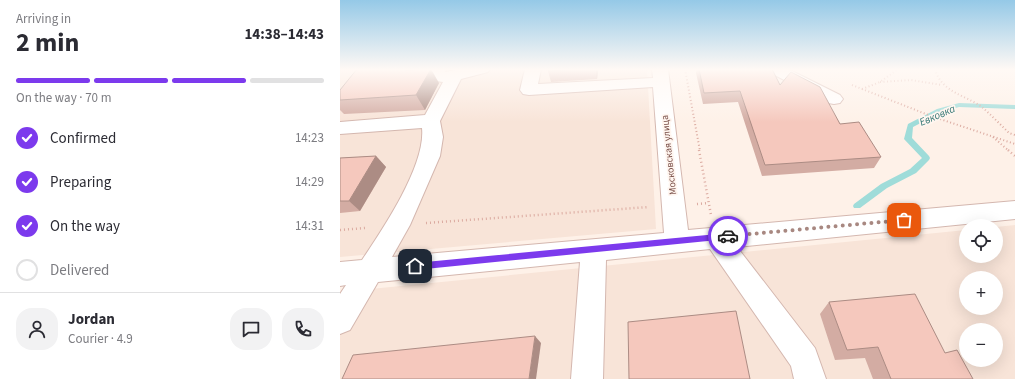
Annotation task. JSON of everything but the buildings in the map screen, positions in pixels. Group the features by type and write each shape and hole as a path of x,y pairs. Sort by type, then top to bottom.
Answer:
{"street":[{"path":"340,320 398,225 430,156 433,136 431,122 442,87"},
{"path":"530,87 529,90 552,87"},
{"name":"Московская улица","path":"661,87 677,241"},
{"path":"810,87 834,99"},
{"path":"340,128 431,122"},
{"path":"340,274 715,237 1015,210"},
{"path":"715,237 804,359 810,379"},
{"path":"587,379 594,249"}],"path":[{"path":"688,87 715,237"},
{"path":"856,87 931,116 1015,144"},
{"path":"862,89 868,87"},
{"path":"946,87 981,107 1015,136"},
{"path":"991,136 1015,156"},
{"path":"340,230 708,203"}],"shaded area":[{"path":"340,87 648,87 656,229 340,257"},
{"path":"1015,225 1015,379 340,379 340,292 959,231 959,263 1003,263 1003,226"}],"waterway":[{"name":"Евковка","path":"857,206 884,186 913,171 926,158 908,139 910,126 953,106 973,105 1015,107"}],"way so far":[{"path":"728,236 904,220"}],"route":[{"path":"415,266 728,236"}]}
